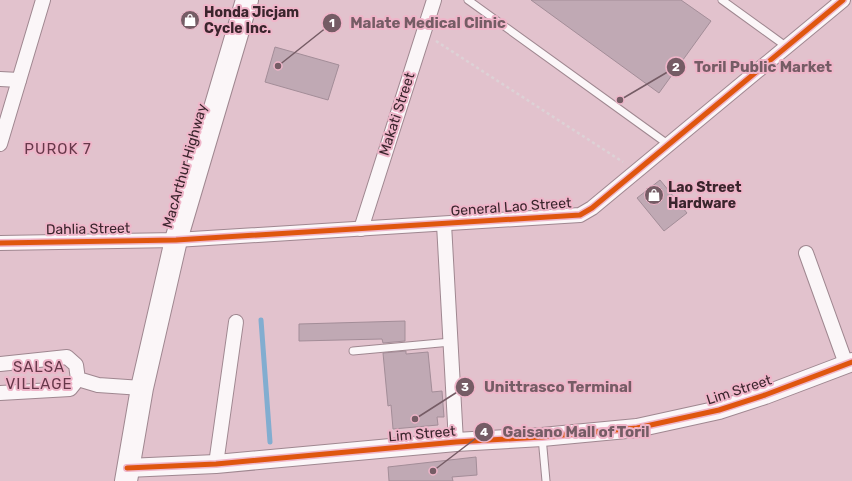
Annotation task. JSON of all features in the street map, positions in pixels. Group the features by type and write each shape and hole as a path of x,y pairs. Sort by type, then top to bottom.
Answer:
{"highway":[{"name":"MacArthur Highway","path":"127,475 142,388 176,240 247,0"}],"street":[{"path":"0,144 43,0"},
{"name":"Makati Street","path":"361,229 434,0"},
{"name":"General Lao Street","path":"176,240 580,215 592,208 843,0"},
{"path":"0,79 19,80"},
{"path":"444,224 456,442"},
{"name":"Dahlia Street","path":"0,243 176,240"},
{"path":"806,253 849,363"},
{"path":"216,464 236,322"},
{"path":"0,364 66,357 76,365 78,379 70,389 0,393"},
{"name":"Lim Street","path":"127,475 216,464 456,442 542,437 637,428 719,410 765,395 849,363"},
{"path":"78,379 98,385 142,388"}],"lane":[{"path":"468,0 669,145"},
{"path":"722,0 787,47"},
{"path":"353,351 451,342"},
{"path":"542,437 546,481"}],"path":[{"path":"423,32 637,171"}],"building":[{"path":"531,0 681,0 711,21 659,93"},
{"path":"275,47 339,65 328,100 265,82"},
{"path":"660,180 687,213 664,231 637,198"},
{"path":"405,321 405,341 383,343 382,339 299,341 299,324"},
{"path":"406,351 406,354 428,352 432,392 442,391 444,417 437,417 438,425 393,429 391,405 388,406 383,353"},
{"path":"476,457 477,475 452,477 453,481 389,481 388,467"}],"waterway":[{"path":"261,320 270,442"}],"cycle path":[{"path":"0,243 176,240 580,215 592,208 843,0"},
{"path":"127,468 216,464 456,442 542,437 637,428 719,410 765,395 852,362"}],"place":[{"name":"Honda Jicjam Cycle Inc.","path":"190,20"},
{"name":"Malate Medical Clinic","path":"278,66"},
{"name":"Toril Public Market","path":"620,100"},
{"name":"Lao Street Hardware","path":"654,195"},
{"name":"Unittrasco Terminal","path":"415,419"},
{"name":"Gaisano Mall of Toril","path":"433,471"}],"district":[{"name":"PUROK 7","path":"58,149"},
{"name":"SALSA VILLAGE","path":"39,376"}]}
